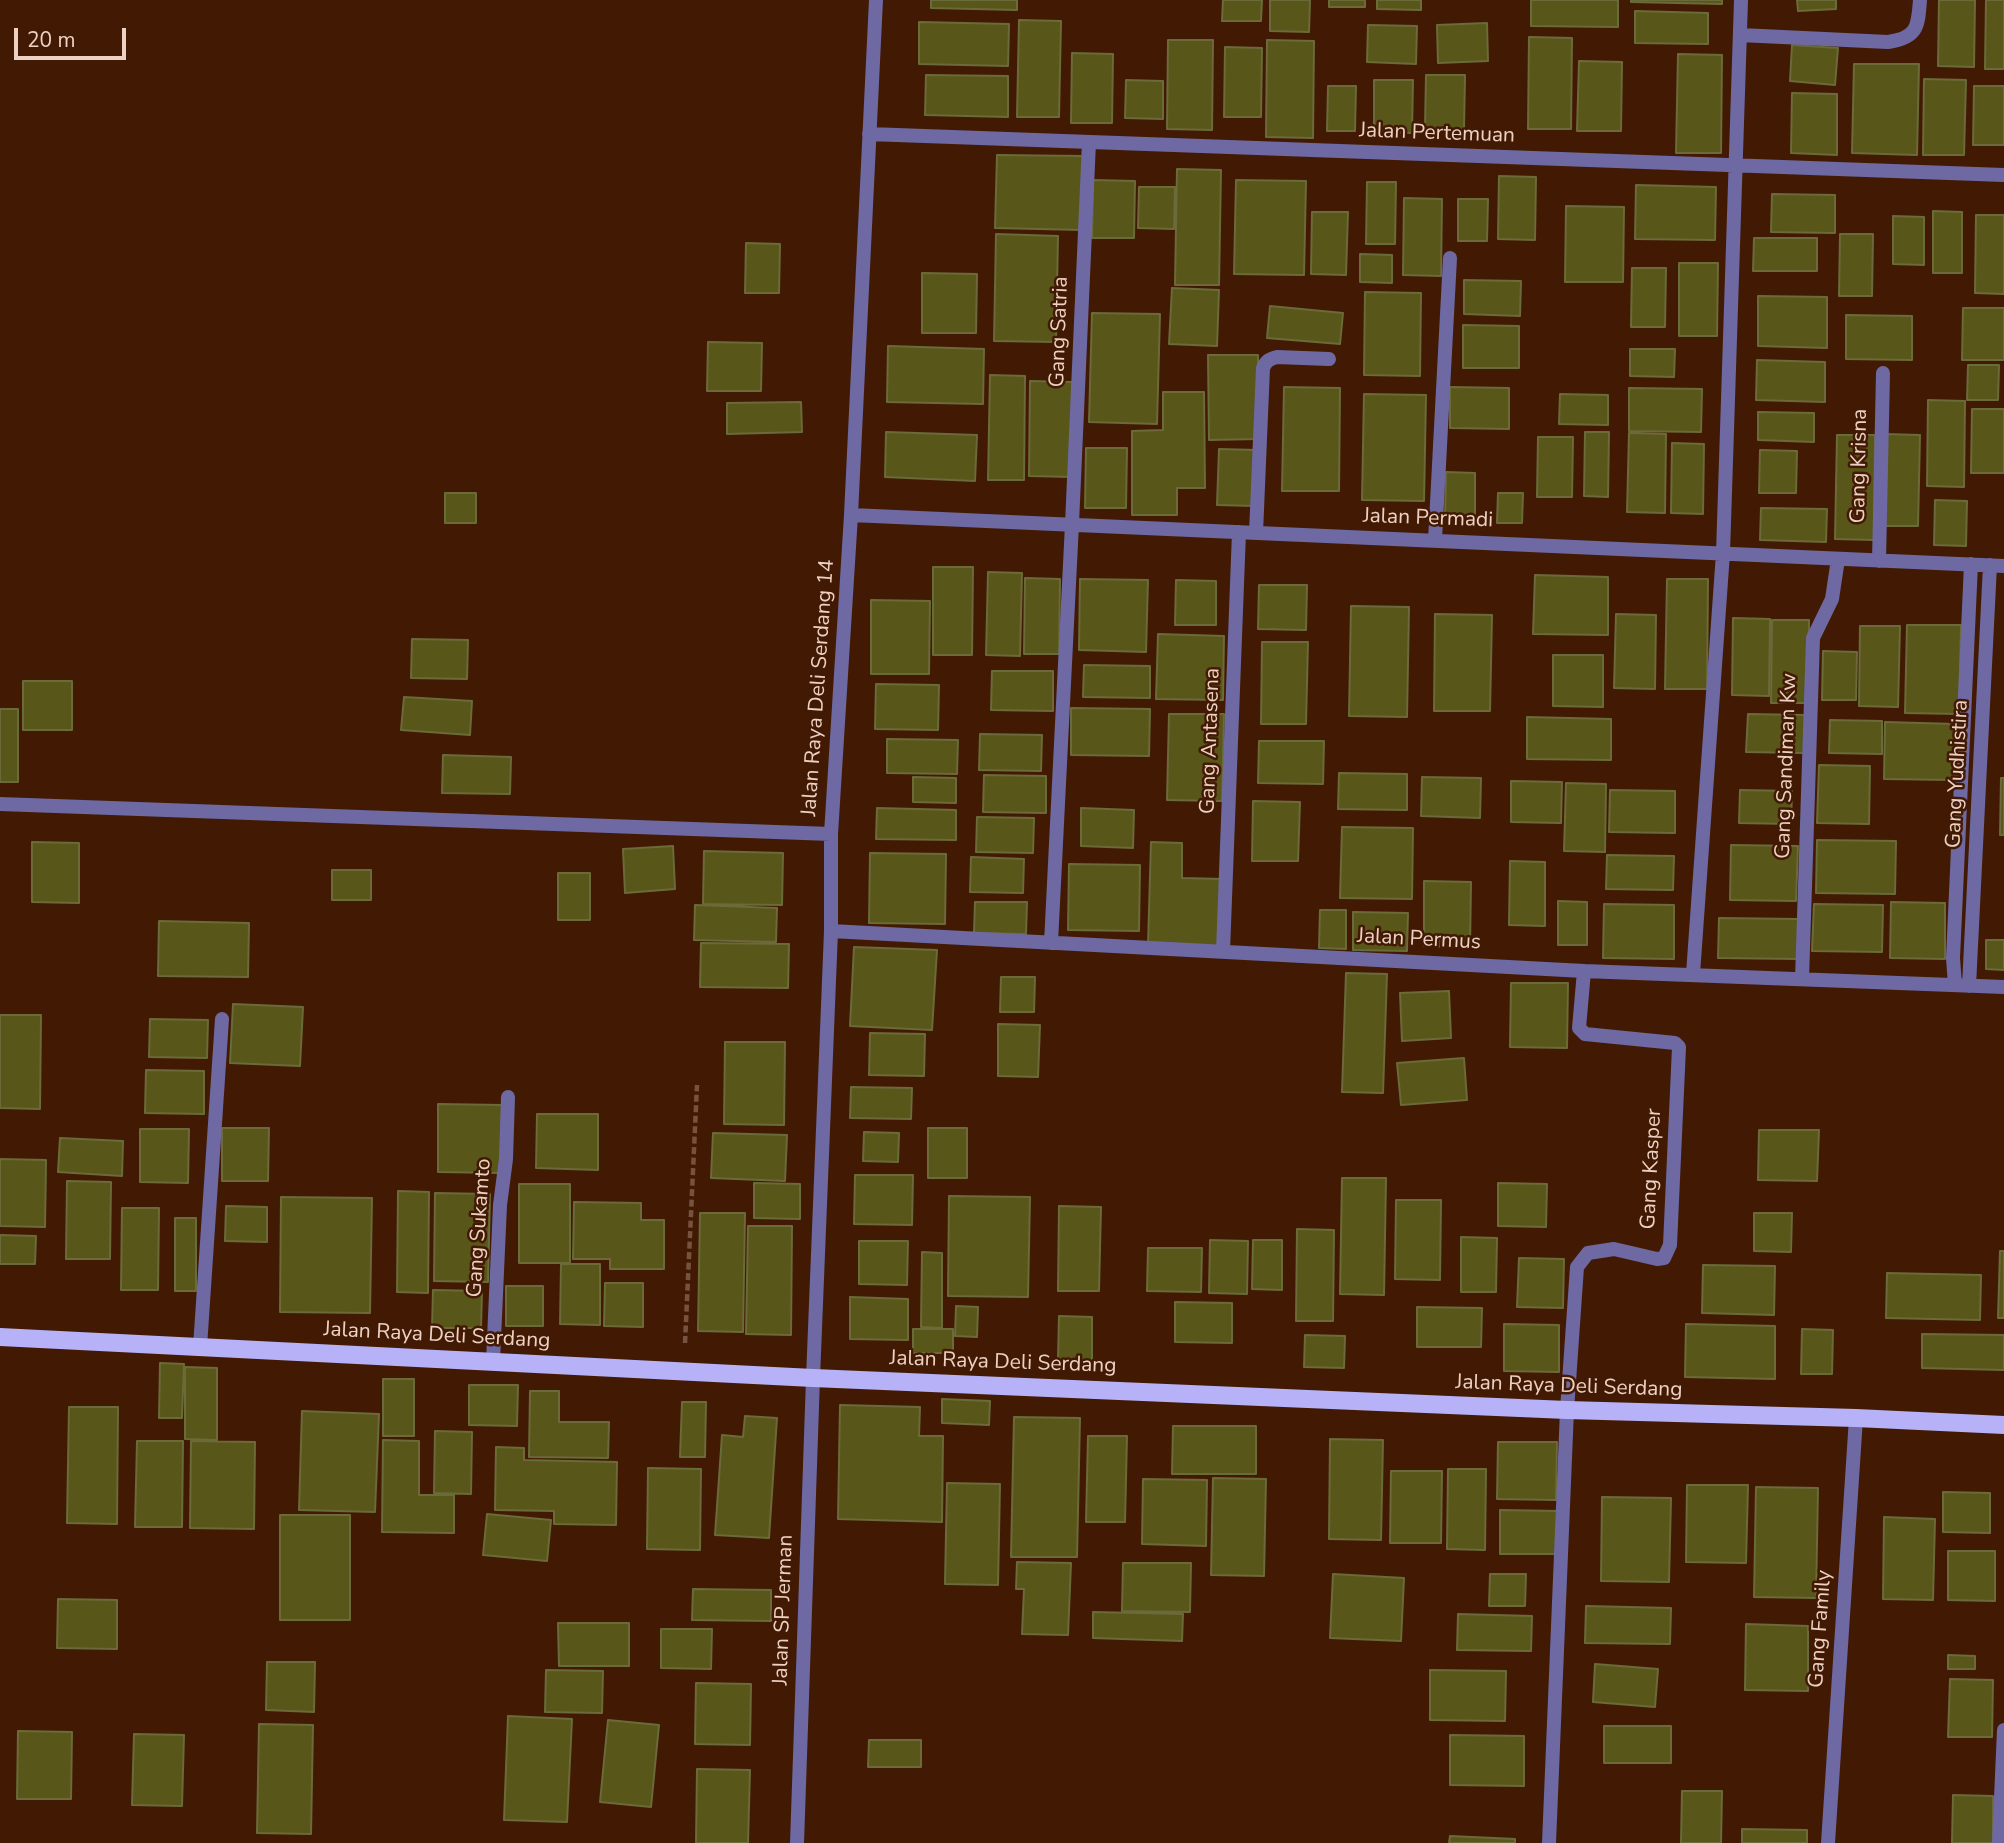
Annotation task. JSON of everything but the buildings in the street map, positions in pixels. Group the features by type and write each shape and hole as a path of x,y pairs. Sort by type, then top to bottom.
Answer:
{"main road":[{"name":"Jalan Raya Deli Serdang","path":"0,1336 813,1378 1567,1410 2004,1425"}],"street":[{"name":"Jalan Raya Deli Serdang 14","path":"813,1378 831,931 831,834 851,515 876,0"},
{"path":"1693,974 1723,553 1741,0"},
{"path":"1740,35 1903,40 1913,34 1918,23 1920,0"},
{"name":"Jalan Pertemuan","path":"869,134 2004,176"},
{"name":"Gang Satria","path":"1051,943 1089,142"},
{"path":"1435,540 1450,258"},
{"path":"1256,533 1265,363 1277,357 1329,359"},
{"name":"Gang Krisna","path":"1879,561 1884,373"},
{"name":"Jalan Permadi","path":"851,515 1997,565"},
{"name":"Gang Antasena","path":"1223,951 1239,532"},
{"name":"Gang Sandiman Kw","path":"1802,979 1813,638 1832,599 1838,559"},
{"path":"1962,986 1953,958 1971,564"},
{"name":"Gang Yudhistira","path":"1962,986 1997,565"},
{"path":"0,804 831,834"},
{"name":"Jalan Permus","path":"831,931 1584,971 2004,987"},
{"name":"Gang Kasper","path":"1567,1410 1577,1267 1588,1252 1614,1250 1657,1259 1664,1258 1670,1245 1679,1047 1675,1043 1585,1034 1579,1028 1584,971"},
{"path":"200,1347 222,1019"},
{"name":"Gang Sukamto","path":"493,1361 508,1097"},
{"name":"Jalan SP Jerman","path":"797,1843 813,1378"},
{"path":"1549,1843 1567,1410"},
{"name":"Gang Family","path":"1828,1843 1856,1418"},
{"path":"1999,1843 2004,1730"}],"path":[{"path":"684,1371 697,1085"}]}
